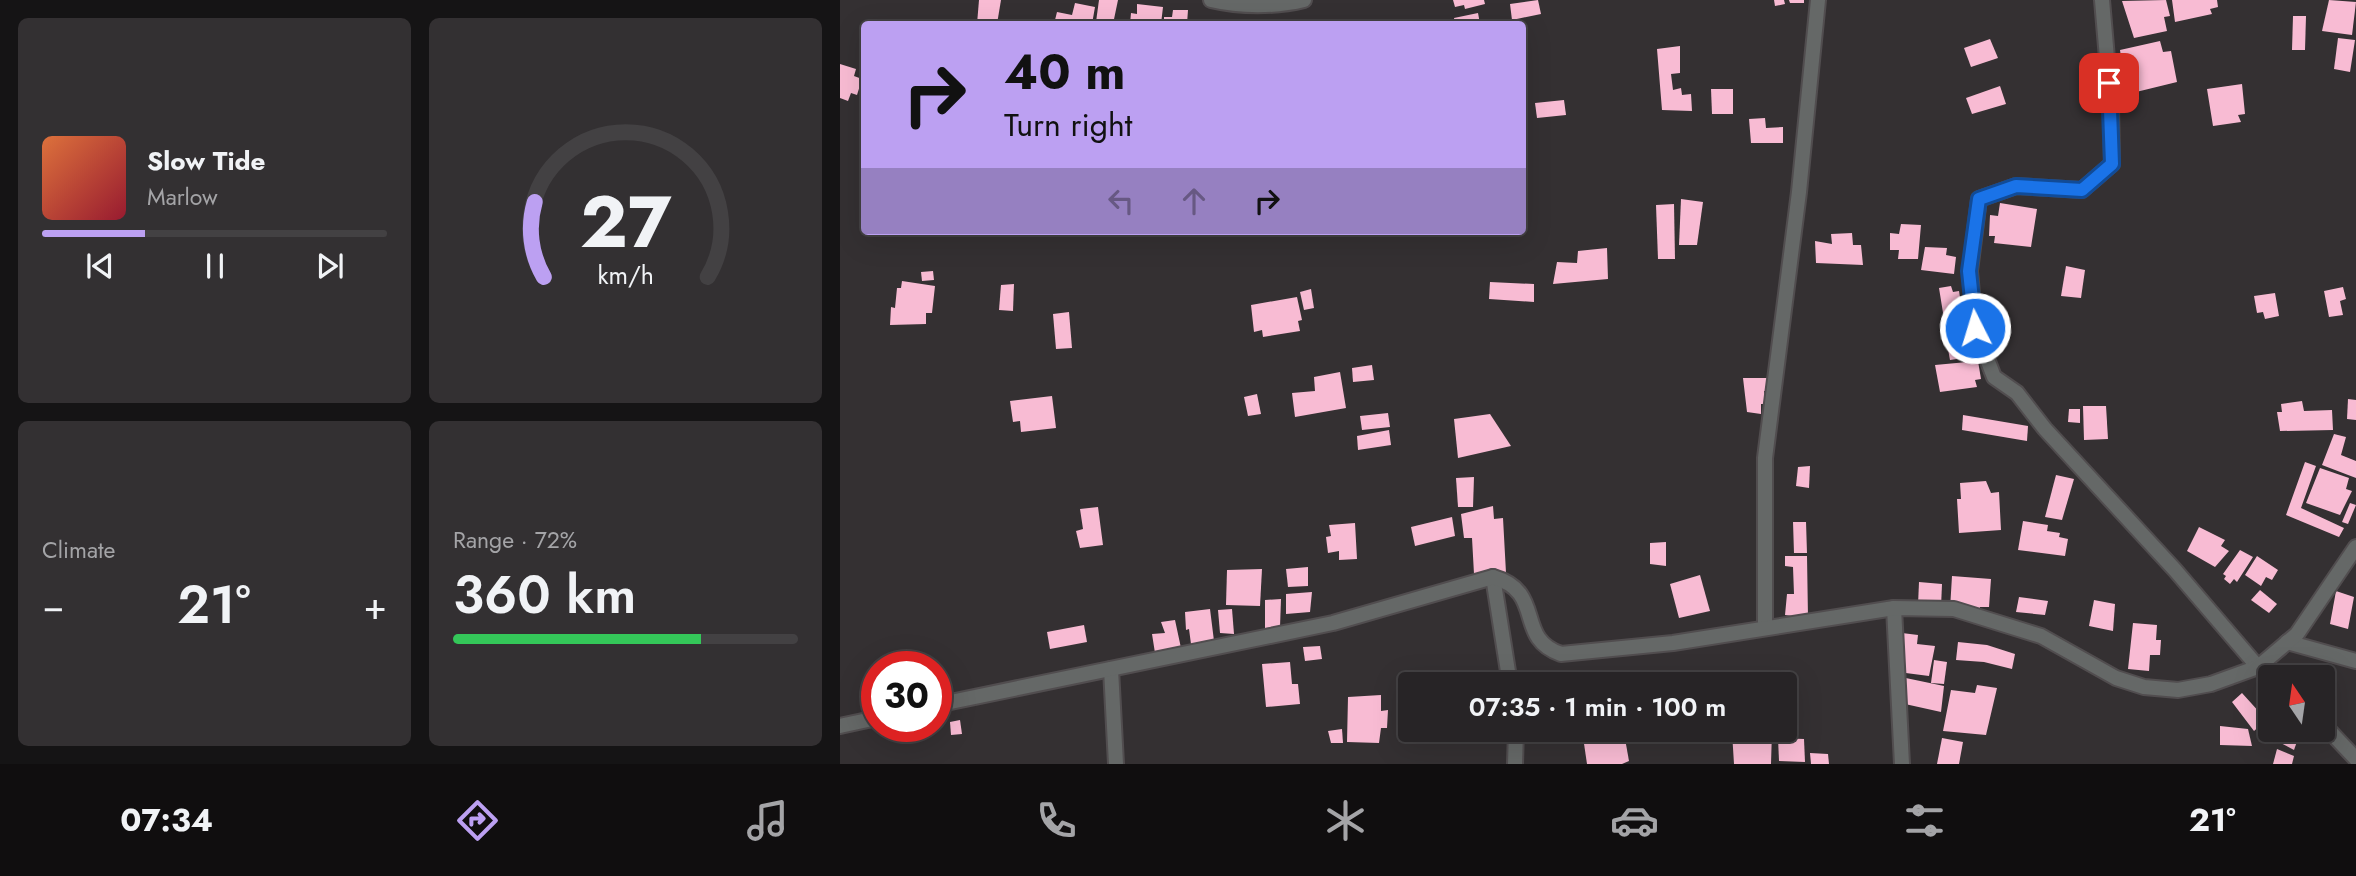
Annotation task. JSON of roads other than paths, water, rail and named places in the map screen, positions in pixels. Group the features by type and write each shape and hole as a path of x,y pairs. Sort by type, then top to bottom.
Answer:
{"street":[{"path":"1211,0 1286,4 1304,0"},
{"path":"1765,628 1765,458 1799,192 1818,0"},
{"path":"952,702 1333,623 1493,578 1510,582 1523,596 1537,639 1545,649 1561,654 1673,643 1894,608 1954,609 2003,622 2041,636 2116,678 2144,687 2178,690 2211,684 2258,667 2175,570 2045,429 2017,393 1994,377 1975,328 1969,271 1979,199 2016,186 2082,190 2112,164 2111,105 2102,0"},
{"path":"2260,665 2297,634 2356,547"},
{"path":"1493,578 1508,672"},
{"path":"1894,608 1902,764"},
{"path":"2287,642 2356,661"},
{"path":"1111,669 1116,764"},
{"path":"840,726 861,721"},
{"path":"2335,737 2356,759"},
{"path":"1515,764 1516,742"}]}
